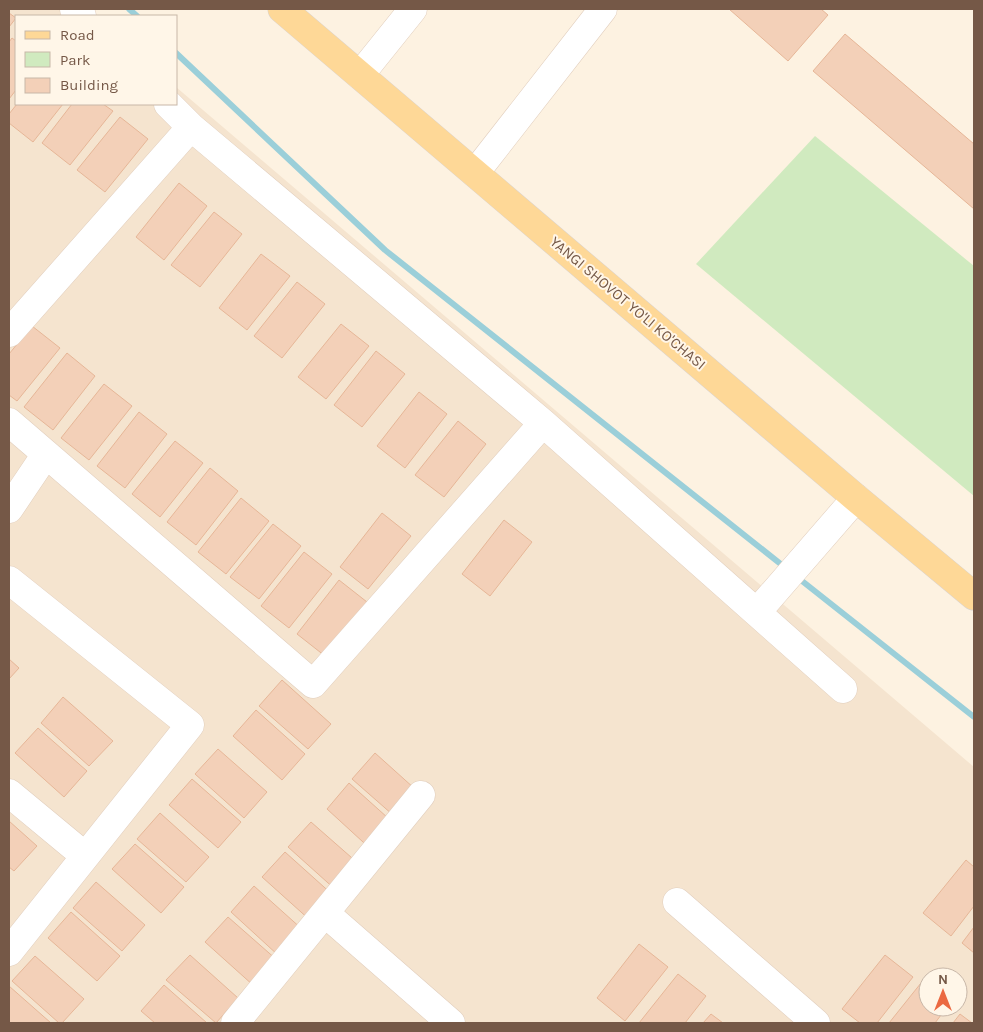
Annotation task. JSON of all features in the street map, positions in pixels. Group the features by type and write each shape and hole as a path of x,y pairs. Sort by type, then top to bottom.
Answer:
{"main road":[{"name":"YANGI SHOVOT YO'LI KO'CHASI","path":"282,9 856,498 974,596"}],"street":[{"path":"360,75 413,9"},
{"path":"475,173 603,9"},
{"path":"169,105 191,127 543,423 843,689"},
{"path":"9,334 191,127"},
{"path":"9,422 313,684 543,423"},
{"path":"9,509 46,454"},
{"path":"757,612 856,498"},
{"path":"9,580 190,724 9,952"},
{"path":"9,793 85,856"},
{"path":"235,1023 421,795"},
{"path":"678,902 816,1023"},
{"path":"325,913 451,1023"}],"shaded area":[{"path":"9,9 85,9 93,15 15,15 15,105 178,105 178,89 974,767 974,1023 9,1023"}],"green space":[{"path":"815,136 974,266 974,496 696,264"}],"building":[{"path":"729,9 821,9 828,15 788,61"},
{"path":"9,13 15,19 9,27"},
{"path":"845,34 974,144 974,209 813,71"},
{"path":"12,38 15,40 15,91 9,99 9,42"},
{"path":"16,105 62,105 33,142 9,123 9,114"},
{"path":"71,105 104,105 113,111 70,165 42,143"},
{"path":"120,117 148,139 105,192 77,170"},
{"path":"179,183 207,206 164,260 136,237"},
{"path":"214,212 242,234 200,287 171,265"},
{"path":"261,254 290,276 247,330 219,308"},
{"path":"297,282 325,304 282,358 254,336"},
{"path":"341,324 369,346 326,399 298,377"},
{"path":"32,326 60,348 17,401 9,395 9,354"},
{"path":"376,351 405,374 362,427 334,405"},
{"path":"67,353 95,376 53,430 24,407"},
{"path":"104,384 132,406 89,460 61,438"},
{"path":"419,392 447,414 405,468 377,446"},
{"path":"139,412 167,434 125,488 97,466"},
{"path":"458,421 486,444 444,497 415,475"},
{"path":"175,441 203,463 160,517 132,494"},
{"path":"210,468 238,491 196,545 167,522"},
{"path":"241,498 269,521 226,574 198,552"},
{"path":"382,513 411,536 368,589 340,567"},
{"path":"504,520 532,542 490,596 462,574"},
{"path":"273,524 301,546 259,599 230,577"},
{"path":"304,552 332,574 289,628 261,606"},
{"path":"339,580 367,602 325,656 297,634"},
{"path":"9,659 19,668 9,679"},
{"path":"282,680 331,724 308,749 259,706"},
{"path":"63,697 113,741 89,766 41,723"},
{"path":"256,710 305,754 282,780 233,736"},
{"path":"38,728 87,771 64,797 15,753"},
{"path":"218,749 267,792 244,818 195,774"},
{"path":"375,753 424,797 401,822 352,779"},
{"path":"192,779 241,822 218,848 169,805"},
{"path":"349,783 398,827 375,853 327,809"},
{"path":"160,813 209,857 186,882 137,839"},
{"path":"9,821 37,846 14,871 9,867"},
{"path":"311,822 360,865 337,891 288,847"},
{"path":"135,844 184,887 161,913 112,869"},
{"path":"285,852 334,896 311,921 262,877"},
{"path":"966,860 974,867 974,906 951,936 923,913"},
{"path":"96,882 145,925 122,951 73,908"},
{"path":"254,886 303,930 279,956 231,912"},
{"path":"71,912 120,956 97,981 48,938"},
{"path":"228,917 277,960 254,986 205,942"},
{"path":"974,927 974,953 962,943"},
{"path":"639,944 668,967 625,1021 597,998"},
{"path":"190,955 238,998 216,1023 166,980"},
{"path":"885,955 913,977 877,1023 860,1023 842,1009"},
{"path":"35,956 84,999 62,1023 59,1023 12,981"},
{"path":"678,974 706,996 685,1023 639,1023"},
{"path":"164,985 207,1023 155,1023 141,1011"},
{"path":"9,986 51,1023 9,1023"},
{"path":"918,987 918,1017 940,1017 935,1023 889,1023"},
{"path":"711,1014 723,1023 703,1023"},
{"path":"958,1017 964,1017 972,1023 953,1023"}],"waterway":[{"path":"129,9 136,15"},
{"path":"178,55 385,250 787,569"},
{"path":"797,577 974,717"}]}
